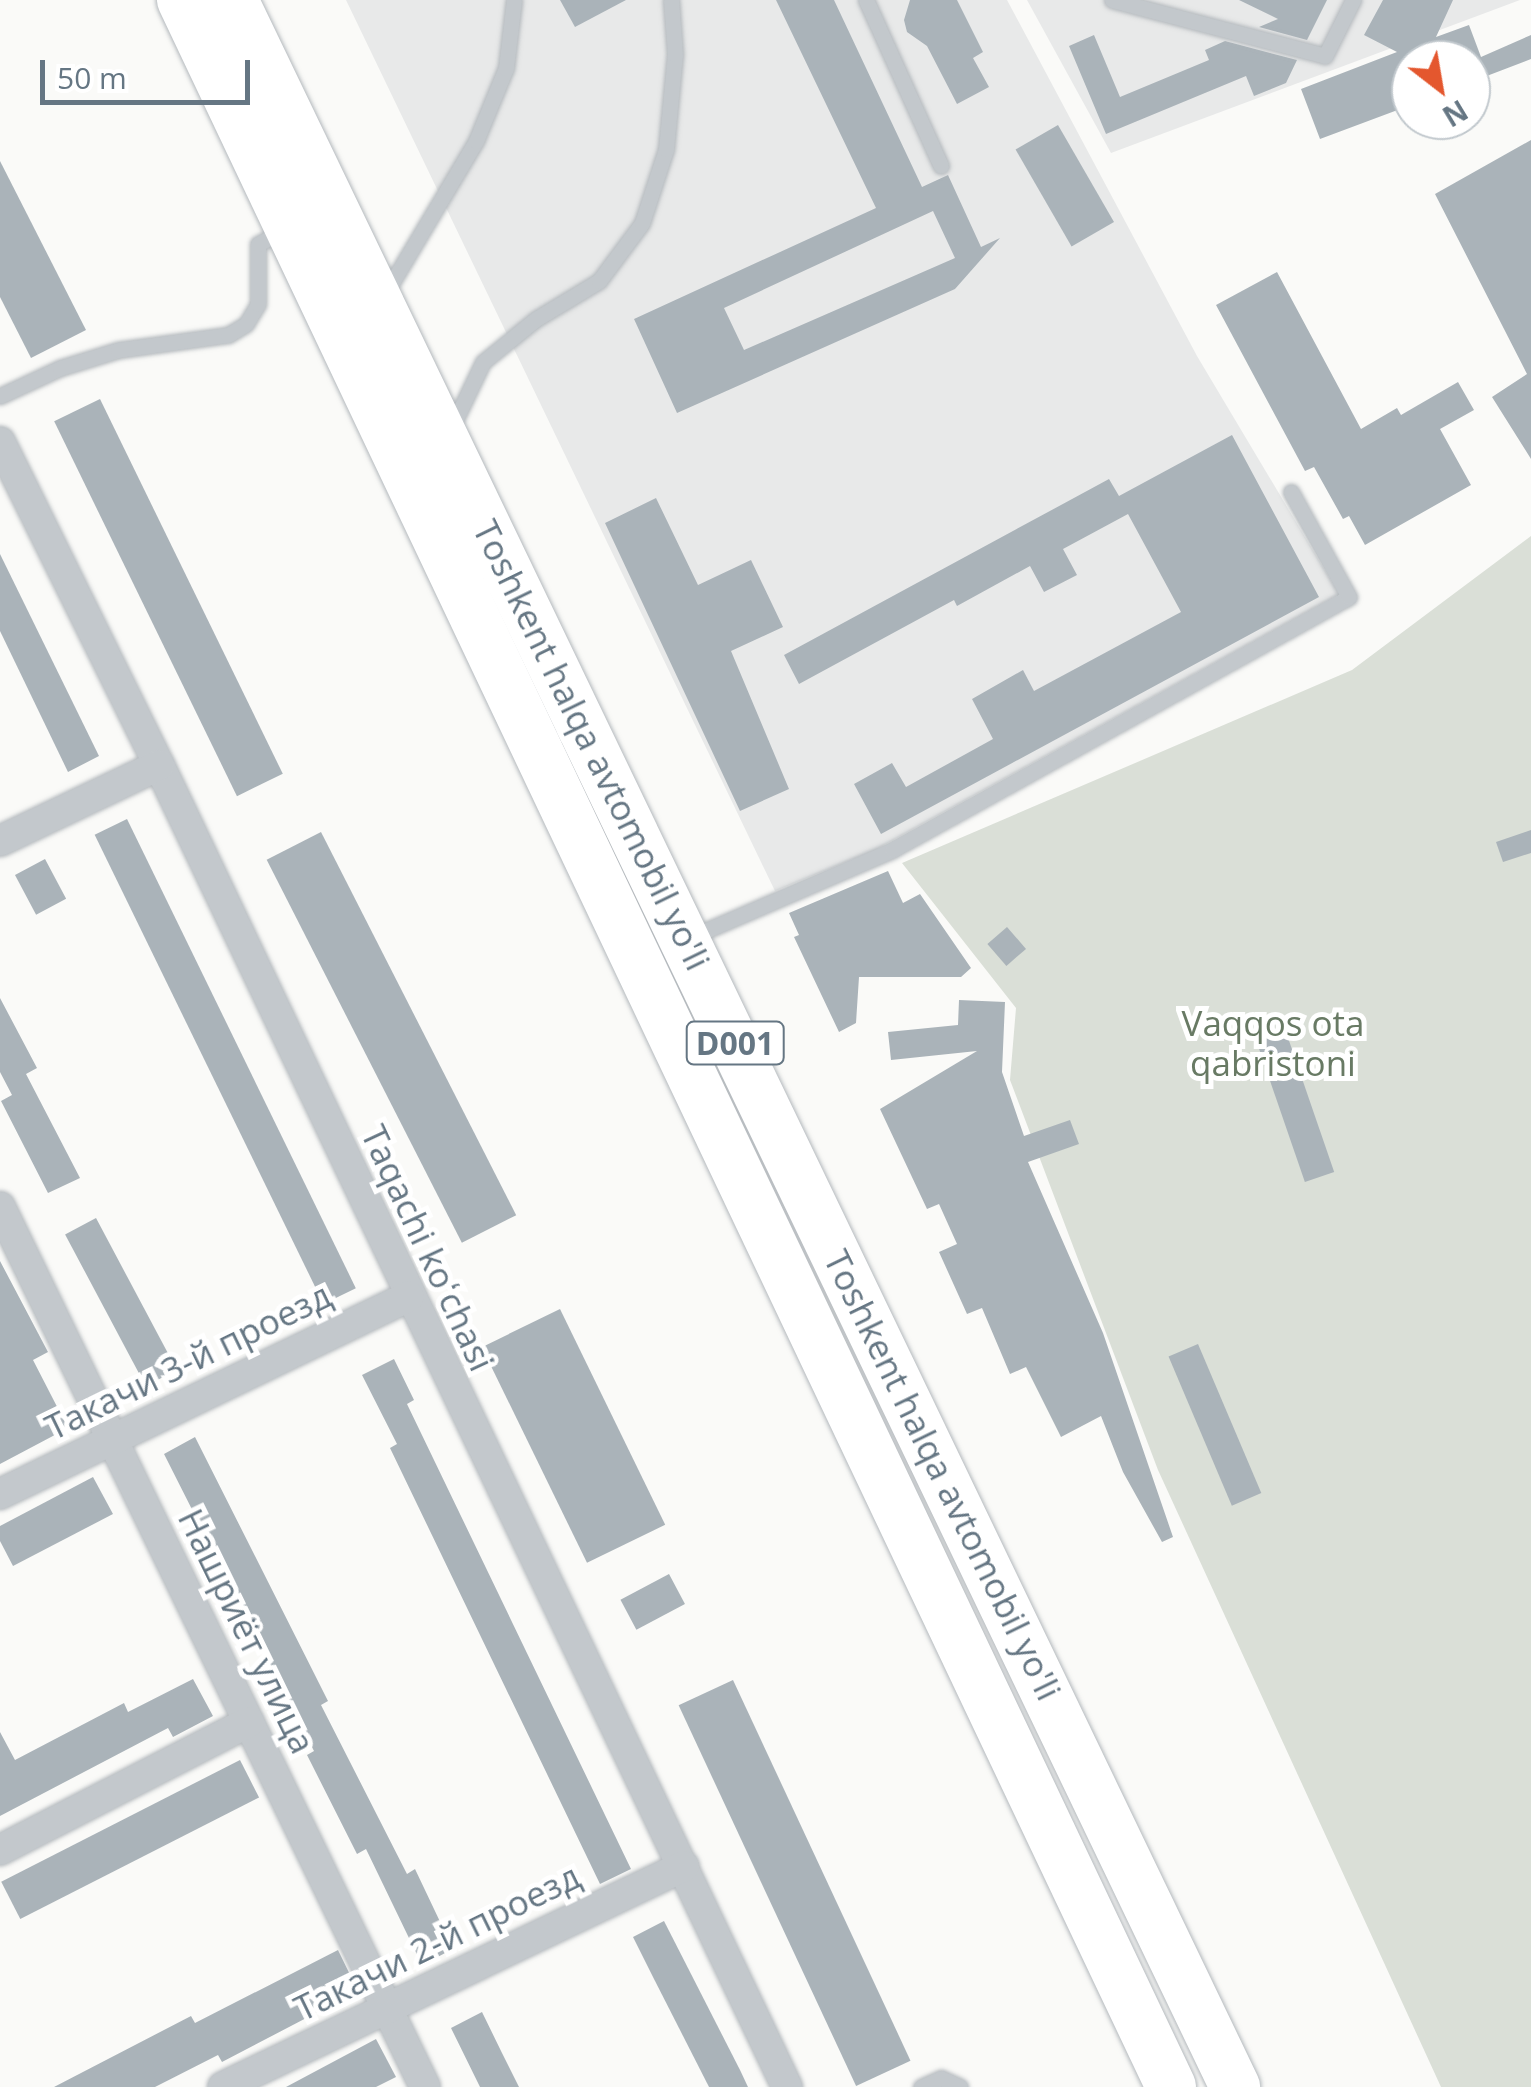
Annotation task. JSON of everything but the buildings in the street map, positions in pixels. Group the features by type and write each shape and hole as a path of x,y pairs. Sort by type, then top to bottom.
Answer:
{"highway":[{"name":"Toshkent halqa avtomobil yo'li","path":"182,0 1172,2087"},
{"name":"Toshkent halqa avtomobil yo'li","path":"234,0 1230,2084"},
{"path":"470,606 515,584"}],"street":[{"name":"Taqachi koʻchasi","path":"0,442 159,765 787,2087"},
{"path":"0,841 159,765"},
{"name":"Нашриёт улица","path":"0,1207 424,2087"},
{"name":"Такачи 3-й проезд","path":"0,1494 409,1296"},
{"path":"0,1850 249,1722"},
{"name":"Такачи 2-й проезд","path":"223,2087 684,1866"}],"lane":[{"path":"380,304 476,141 506,68 514,0"},
{"path":"446,442 483,362 536,319 599,281 642,223 666,149 675,54 670,0"},
{"path":"866,0 941,166"},
{"path":"1112,0 1325,56 1353,0"},
{"path":"0,396 60,368 118,350 228,335 237,330 258,304 258,244 290,226"},
{"path":"685,939 892,850 1349,597 1291,492"},
{"path":"921,2087 940,2078 960,2087"}],"shaded area":[{"path":"346,0 1007,0 1197,356 1339,594 875,850 775,891"},
{"path":"1027,0 1520,0 1413,40 1391,40 1391,48 1111,153"}],"green space":[{"name":"Vaqqos ota qabristoni","path":"1531,536 1531,2087 1441,2087 1158,1470 1010,1080 1016,1008 902,863 1352,670"}]}
